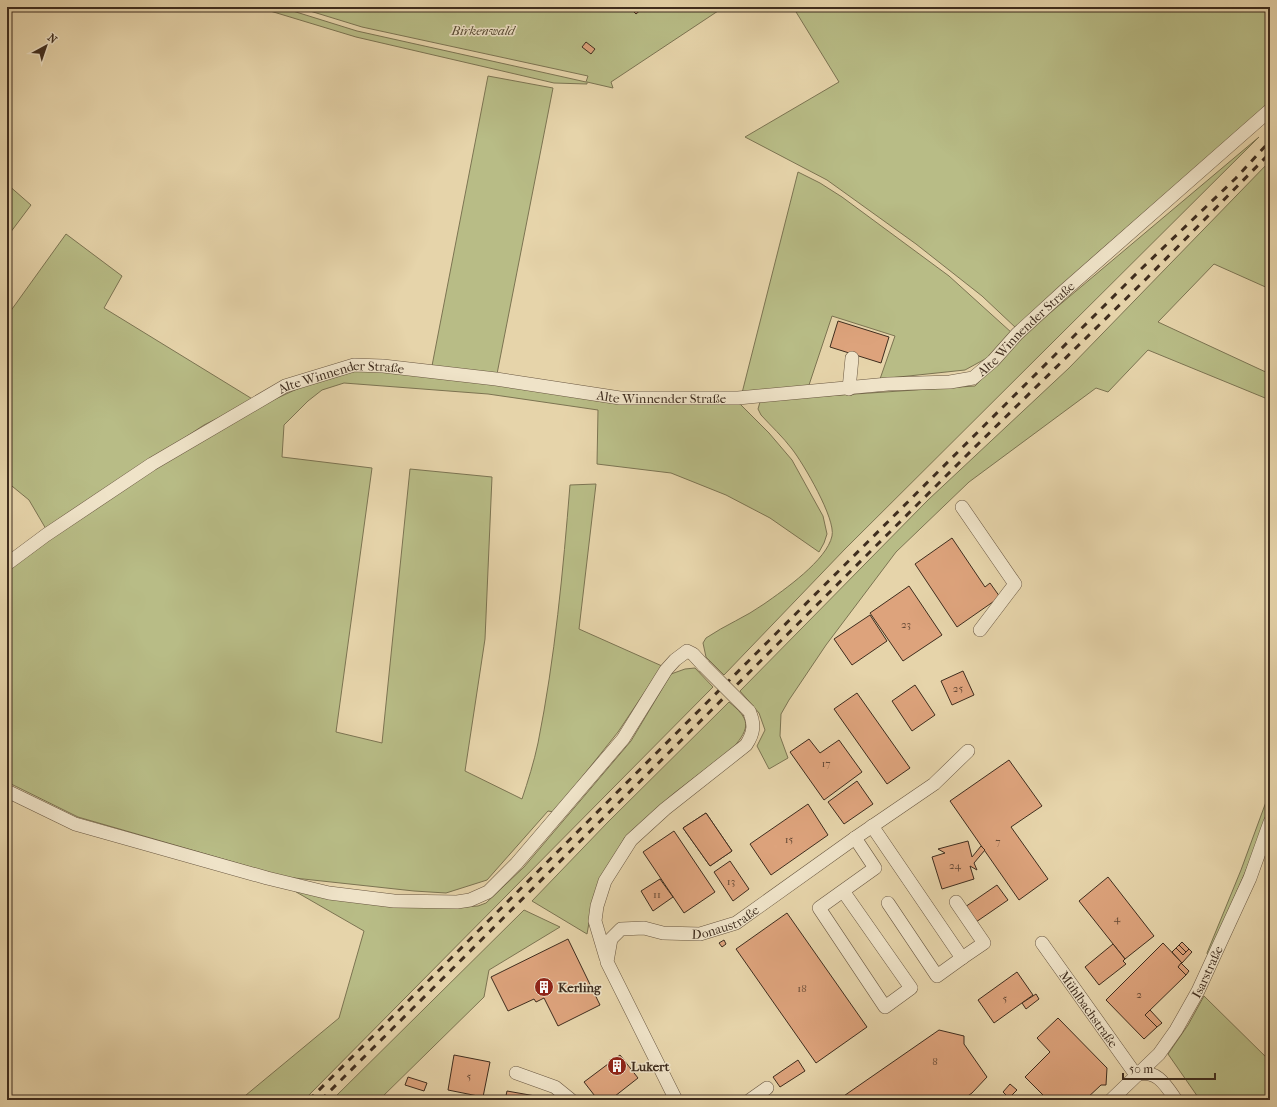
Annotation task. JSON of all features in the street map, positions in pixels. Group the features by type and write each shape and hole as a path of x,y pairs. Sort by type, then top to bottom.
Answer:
{"street":[{"name":"Alte Winnender Straße","path":"7,564 46,535 152,464 285,386 354,365 383,366 496,379 620,398 738,398 849,389 888,384 950,382 972,378 993,361 1017,334 1064,291 1270,110"},
{"path":"849,389 852,358"},
{"path":"962,507 1014,584 980,630"},
{"path":"7,791 75,824 267,878 322,891 394,900 457,902 470,900 488,892 516,864 623,739 666,670 675,660 687,652 693,654 749,711 754,725 752,736 746,745 665,809 631,840 605,881 597,906 595,921 608,962 676,1100"},
{"name":"Donaustraße","path":"608,962 611,939 621,929 644,928 663,933 689,935 700,934 736,923 872,826 934,784 968,751"},
{"name":"Isarstraße","path":"1111,1100 1159,1054 1176,1030 1205,979 1250,878 1270,822"},
{"path":"872,826 962,958"},
{"path":"843,891 911,988 886,1007 819,908 875,868 855,838"},
{"path":"888,903 937,976 984,943 956,902"},
{"name":"Mühlbachstraße","path":"1042,944 1136,1075"},
{"path":"516,1073 555,1087 571,1100"},
{"path":"1136,1075 1150,1073 1164,1083 1176,1100"},
{"path":"750,1100 768,1088"}],"green space":[{"name":"Birkenwald","path":"257,7 280,7 357,31 586,82 588,76 362,27 297,7 724,7 611,82 613,88 587,82 587,84 554,83 356,37"},
{"path":"793,7 1270,7 1270,103 1095,255 1016,328 982,296 916,244 827,180 745,137 839,82"},
{"path":"488,76 553,88 496,379 431,371"},
{"path":"1259,137 845,549 724,675 706,657 703,643 706,638 757,609 793,583 822,555 832,536 832,528 829,517 818,491 792,449 761,415 758,409 760,402 765,400 975,386 1025,334"},
{"path":"1270,161 1270,289 1214,264 1158,322 1270,374 1270,400 1148,350 1108,392 1096,388 969,482 896,552 826,645 789,700 781,714 780,736 788,758 769,769 757,746 765,730 759,713 740,691 928,500 1069,368"},
{"path":"798,172 820,183 842,197 949,276 1012,333 987,358 965,370 880,379 895,336 832,316 808,388 742,393"},
{"path":"7,184 31,205 7,237"},
{"path":"66,234 122,276 104,308 254,400 204,425 46,529 29,500 7,482 7,316"},
{"path":"354,369 738,402 769,433 792,460 823,516 827,534 824,543 819,552 770,518 726,495 671,473 597,464 598,410 488,394 344,383 322,390 308,401 284,425 282,457 372,468 336,732 382,743 410,469 492,477 485,639 465,771 522,799 536,750 554,647 570,485 596,484 579,629 662,666 618,732 554,812 548,811 487,880 446,893 285,877 78,817 7,782 7,570 108,498 251,410 308,384"},
{"path":"695,668 713,687 304,1100 240,1100 339,1018 364,931 291,889 464,907 478,906 486,903 524,867 631,741 671,674 685,669"},
{"path":"729,702 741,713 746,724 739,741 733,748 673,794 625,837 604,874 593,900 587,934 532,901 608,822"},
{"path":"1270,791 1270,799 1263,827 1208,956 1207,953 1241,870"},
{"path":"524,910 560,927 489,970 484,997 379,1100 332,1100"},
{"path":"1204,996 1270,1061 1270,1100 1200,1100 1168,1054 1188,1025"}],"building":[{"path":"629,7 644,7 636,14"},
{"path":"586,42 595,49 591,54 582,47"},
{"path":"838,321 889,337 881,363 830,347"},
{"path":"952,538 985,587 990,583 1000,597 957,627 915,564"},
{"path":"909,586 942,635 903,661 870,613"},
{"path":"870,615 887,641 852,665 834,639"},
{"path":"963,671 974,695 952,705 941,681"},
{"path":"915,685 935,715 912,731 892,701"},
{"path":"857,693 910,768 887,784 834,709"},
{"path":"809,739 820,753 839,740 862,772 824,800 790,752"},
{"path":"1009,760 1042,806 1011,827 1048,879 1019,900 950,801"},
{"path":"857,781 873,804 844,824 828,802"},
{"path":"808,804 828,835 771,875 750,844"},
{"path":"706,813 732,851 710,866 683,828"},
{"path":"706,813 732,851 710,866 683,828"},
{"path":"674,831 715,892 684,913 643,852"},
{"path":"968,841 972,857 981,846 985,850 974,863 977,870 970,866 974,879 942,889 932,857 945,853 938,849"},
{"path":"730,861 749,889 733,901 714,872"},
{"path":"1108,877 1154,936 1125,959 1079,901"},
{"path":"660,879 673,897 653,911 641,891"},
{"path":"997,885 1008,900 976,922 965,907"},
{"path":"787,913 867,1027 816,1063 736,949"},
{"name":"Kerling","path":"568,939 600,1005 558,1026 544,998 536,1002 534,999 508,1011 491,977"},
{"path":"724,940 726,944 722,947 719,943"},
{"path":"1182,942 1189,949 1186,952 1179,945"},
{"path":"1163,943 1182,963 1178,967 1186,975 1145,1015 1157,1027 1144,1039 1106,1000"},
{"path":"1113,944 1125,959 1123,961 1126,964 1099,985 1085,967"},
{"path":"1179,945 1186,952 1183,955 1176,948"},
{"path":"1176,948 1183,955 1189,949 1192,952 1182,963 1172,952"},
{"path":"1181,963 1189,971 1186,975 1178,967"},
{"path":"1017,972 1033,995 994,1023 978,1000"},
{"path":"1036,994 1039,999 1026,1009 1022,1003"},
{"path":"1150,1010 1162,1023 1157,1027 1145,1015"},
{"path":"1058,1018 1107,1068 1106,1085 1101,1085 1085,1100 1048,1100 1025,1077 1050,1052 1037,1038"},
{"path":"939,1030 964,1036 964,1044 987,1077 972,1093 962,1100 838,1100"},
{"path":"454,1055 490,1062 483,1097 448,1090"},
{"name":"Lukert","path":"620,1055 638,1078 610,1100 598,1100 584,1082"},
{"path":"798,1060 805,1071 780,1087 773,1077"},
{"path":"408,1077 427,1083 424,1091 405,1085"},
{"path":"1010,1084 1017,1090 1009,1098 1003,1092"},
{"path":"507,1091 541,1097 540,1100 505,1100"}],"railway":[{"path":"309,1100 1139,271 1236,178 1270,141"},
{"path":"321,1100 971,451 1147,278 1270,153"}],"place":[{"name":"Kerling","path":"544,987"},
{"name":"Lukert","path":"617,1066"}]}
